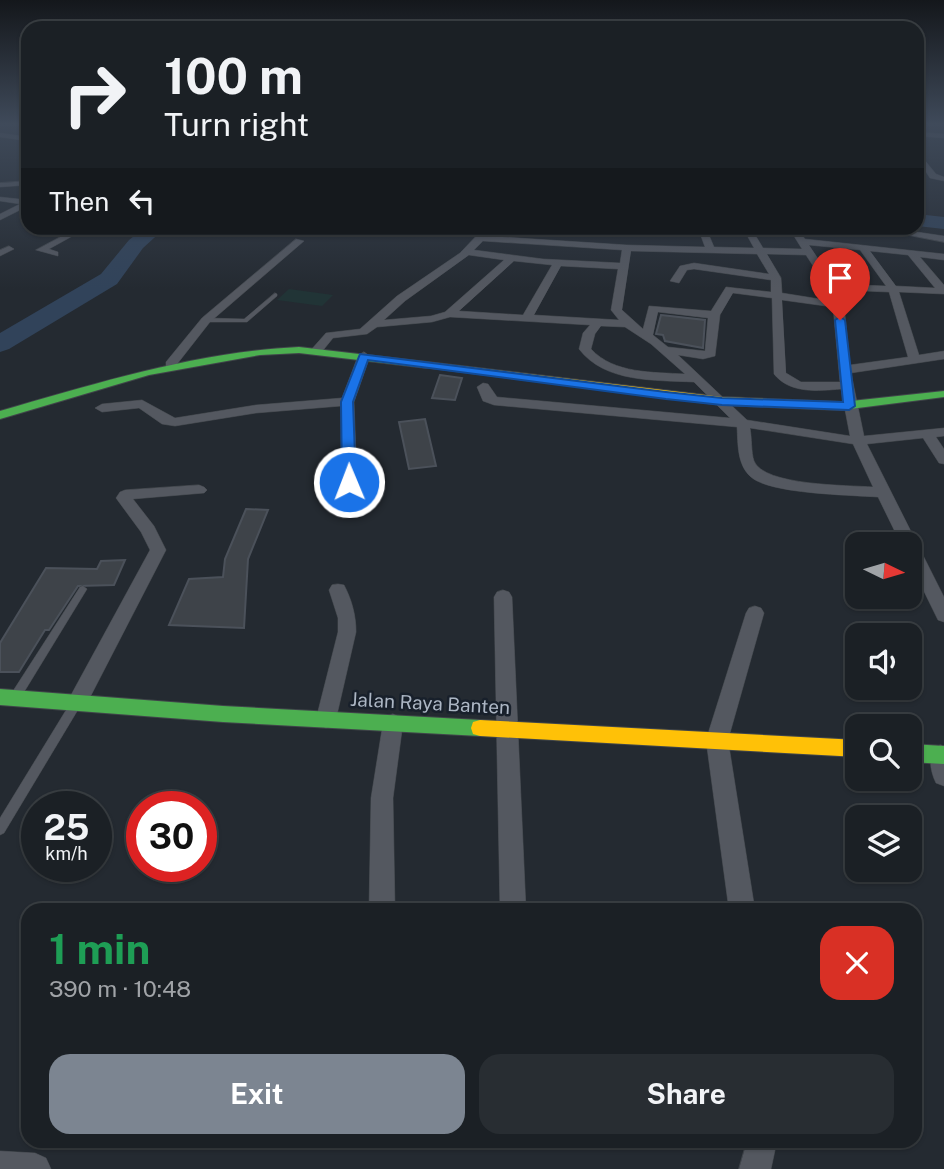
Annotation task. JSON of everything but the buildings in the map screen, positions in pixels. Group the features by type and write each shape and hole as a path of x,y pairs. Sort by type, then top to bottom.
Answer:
{"street":[{"path":"0,185 21,184"},
{"path":"0,198 21,202"},
{"path":"2,215 21,206"},
{"path":"2,215 21,217"},
{"path":"55,254 41,250 70,235"},
{"path":"316,352 330,335 363,332 387,309 465,252 483,235"},
{"path":"545,235 545,244"},
{"path":"585,247 586,235"},
{"path":"705,235 711,250"},
{"path":"752,235 776,278 779,296 780,374 797,385 846,385"},
{"path":"799,235 834,286 839,305 849,406 858,441 940,596 944,615"},
{"path":"919,235 944,239"},
{"path":"481,238 626,248 762,251 808,247 863,247 944,257"},
{"path":"170,365 206,320 299,241"},
{"path":"0,246 9,249 0,254"},
{"path":"863,247 893,289 915,360"},
{"path":"626,248 616,310 628,324 647,336 697,378 743,423 747,461 756,474 774,483 886,493"},
{"path":"702,267 701,264 711,250"},
{"path":"465,252 511,259 625,266"},
{"path":"911,253 944,291"},
{"path":"449,314 511,259"},
{"path":"526,319 558,263"},
{"path":"675,281 683,268 702,267 776,278"},
{"path":"834,286 944,291"},
{"path":"663,350 709,355 714,314 730,289 839,305"},
{"path":"647,336 653,308 714,314"},
{"path":"374,324 432,319 449,314 628,324"},
{"path":"597,324 589,333 585,349 595,360 624,371 697,378"},
{"path":"0,415 96,384 170,365 271,351 364,356 620,391 722,401 849,406 944,394"},
{"path":"844,370 944,355"},
{"path":"349,482 347,402 364,356"},
{"path":"483,387 488,398 494,401 743,423 858,441 944,432"},
{"path":"102,408 142,404 167,421 175,422 256,409 347,402"},
{"path":"927,434 944,460"},
{"path":"78,701 158,550 148,530 124,498 125,495 200,490"},
{"path":"326,719 348,632 338,590"},
{"path":"503,597 513,903"},
{"path":"741,903 716,740 755,613"},
{"name":"Jalan Raya Banten","path":"7,697 210,713 845,748"},
{"path":"382,903 382,798 393,723"},
{"path":"922,756 943,762"},
{"path":"755,1169 760,1148"},
{"path":"0,1167 35,1169"}],"lane":[{"path":"206,320 245,321 275,295"},
{"path":"7,697 83,589"},
{"path":"0,829 78,701"}],"shaded area":[{"path":"289,289 333,295 322,306 277,300"}],"waterway":[{"path":"924,221 944,223"},
{"path":"0,344 109,279 136,244 147,235"}],"traffic: fast":[{"path":"0,415 147,372 260,352 299,350 427,365"},
{"path":"842,406 944,394"},
{"path":"0,697 223,714 480,728"},
{"path":"922,754 944,755"}],"traffic: slow":[{"path":"427,365 722,401 842,406"},
{"path":"480,728 845,748"}],"route":[{"path":"349,482 347,402 364,356 666,396 849,406 840,320"}]}
